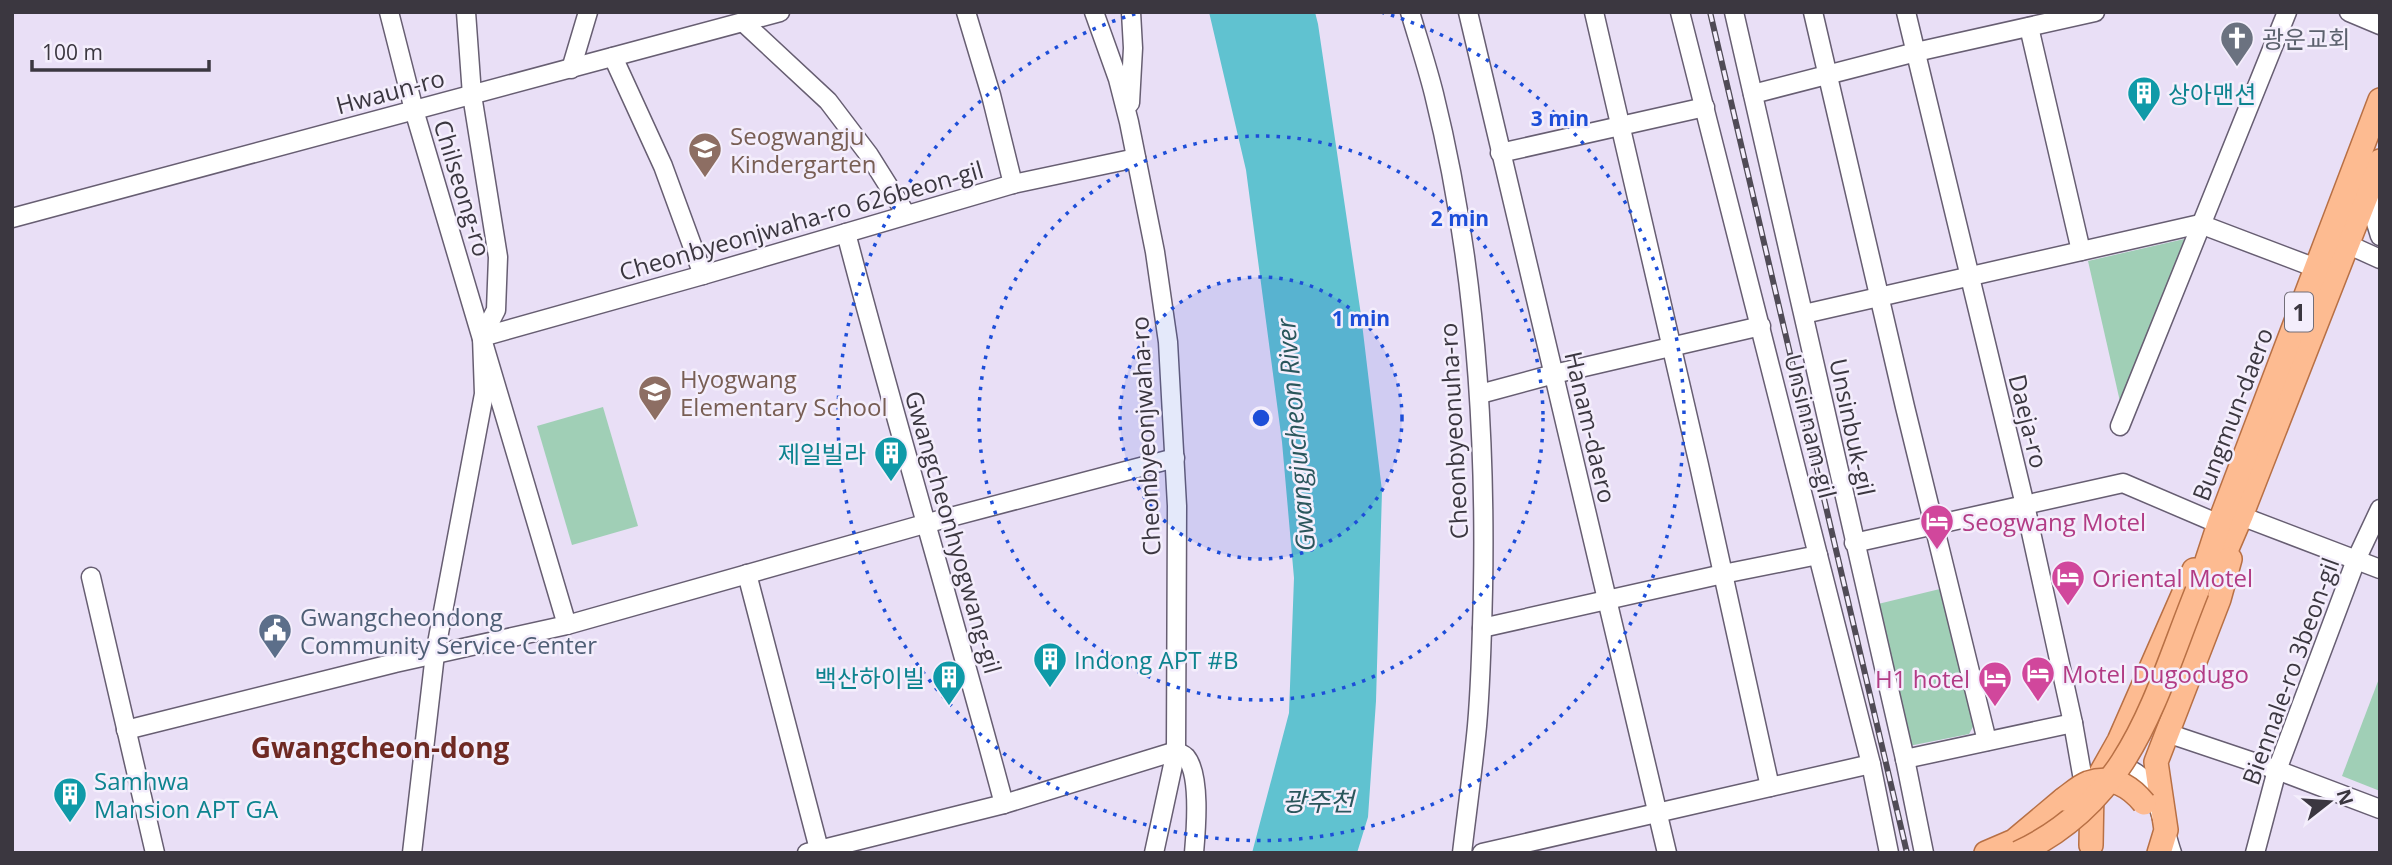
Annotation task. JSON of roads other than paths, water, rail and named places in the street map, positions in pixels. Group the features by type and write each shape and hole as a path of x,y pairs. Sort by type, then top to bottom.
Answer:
{"main road":[{"name":"Bungmun-daero","path":"2202,594 2242,516 2337,239 2380,100"},
{"name":"Bungmun-daero","path":"2202,594 2219,524 2316,268 2337,239 2377,169"},
{"path":"2159,853 2166,830 2156,762 2219,599 2242,516"},
{"path":"2092,850 2092,789 2119,741 2186,586 2219,524"},
{"name":"1","path":"2018,853 2034,846 2074,818 2097,797 2124,762 2202,594"},
{"name":"1","path":"2043,853 2076,830 2102,807 2134,768 2148,739 2202,594"},
{"path":"1986,853 2014,841 2064,799 2088,783 2115,782 2133,790 2144,803 2151,825 2145,853"}],"street":[{"name":"Chilseong-ro","path":"389,12 414,110 482,337"},
{"path":"412,853 435,654 484,394 482,337 496,310 498,257 472,95 466,12"},
{"path":"571,69 587,12"},
{"name":"Hwaun-ro","path":"12,218 780,12"},
{"path":"967,12 1013,184"},
{"name":"Cheonbyeonjwaha-ro","path":"1094,12 1118,79 1129,122 1155,253 1168,342 1177,506 1176,751 1154,853"},
{"name":"Cheonbyeonjwaha-ro","path":"1129,122 1133,48 1131,12"},
{"name":"Cheonbyeonuha-ro","path":"1410,12 1434,93 1452,181 1469,290 1480,394 1485,511 1482,628 1477,724 1462,853"},
{"name":"Hanam-daero","path":"1468,12 1667,853"},
{"path":"1594,12 1770,787"},
{"name":"Unsinnam-gil","path":"1680,12 1871,764 1889,853"},
{"name":"Unsinbuk-gil","path":"1734,12 1905,759 1923,853"},
{"path":"1813,12 1830,75 1905,407 1987,741"},
{"name":"Daeja-ro","path":"1906,12 2025,505 2083,771 2092,850"},
{"path":"1753,94 1916,52 2095,12"},
{"path":"2120,426 2287,12"},
{"path":"2349,12 2380,25"},
{"path":"743,22 836,111 869,155 906,214"},
{"path":"2029,27 2081,251"},
{"path":"613,57 663,166 703,275"},
{"path":"1500,153 1705,107"},
{"name":"Cheonbyeonjwaha-ro 626beon-gil","path":"482,337 1013,184 1136,158"},
{"path":"2377,169 2373,213 2380,236"},
{"path":"1804,314 2200,224 2316,268"},
{"name":"Gwangcheonhyogwang-gil","path":"846,233 1004,804"},
{"path":"2337,239 2380,259"},
{"path":"1480,394 1761,326"},
{"path":"482,337 567,625"},
{"path":"126,730 435,654 567,625 928,523 1175,458"},
{"path":"1854,543 2123,483 2219,524"},
{"name":"Biennale-ro 3beon-gil","path":"2255,853 2277,770 2356,560 2380,509"},
{"path":"2242,516 2380,569"},
{"path":"1482,628 1818,555"},
{"path":"747,574 815,852 1004,804 1176,751 1186,757 1193,773 1197,817 1194,853"},
{"path":"91,577 155,853"},
{"path":"1905,759 2073,723"},
{"path":"2167,733 2277,770 2380,809"},
{"path":"1482,853 1871,764"},
{"path":"2083,771 2091,766 2124,765 2141,776 2154,794 2172,853"}],"water":[{"name":"광주천","path":"1209,12 1315,12 1318,24 1361,315 1382,491 1376,701 1368,817 1357,853 1252,853 1289,713 1294,578 1282,442 1246,170"}],"railway":[{"path":"1710,12 1907,853"}],"place":[{"name":"광운교회","path":"2237,68"},
{"name":"상아맨션","path":"2144,123"},
{"name":"Seogwangju Kindergarten","path":"705,179"},
{"name":"Hyogwang Elementary School","path":"655,422"},
{"name":"제일빌라","path":"891,483"},
{"name":"Seogwang Motel","path":"1937,551"},
{"name":"Oriental Motel","path":"2068,607"},
{"name":"Gwangcheondong Community Service Center","path":"275,660"},
{"name":"Indong APT #B","path":"1050,689"},
{"name":"Motel Dugodugo","path":"2038,703"},
{"name":"백산하이빌","path":"949,707"},
{"name":"H1 hotel","path":"1995,708"},
{"name":"Samhwa Mansion APT GA","path":"70,824"}],"district":[{"name":"Gwangcheon-dong","path":"380,747"}],"water label":[{"name":"Gwangjucheon River","path":"1295,435"}]}
